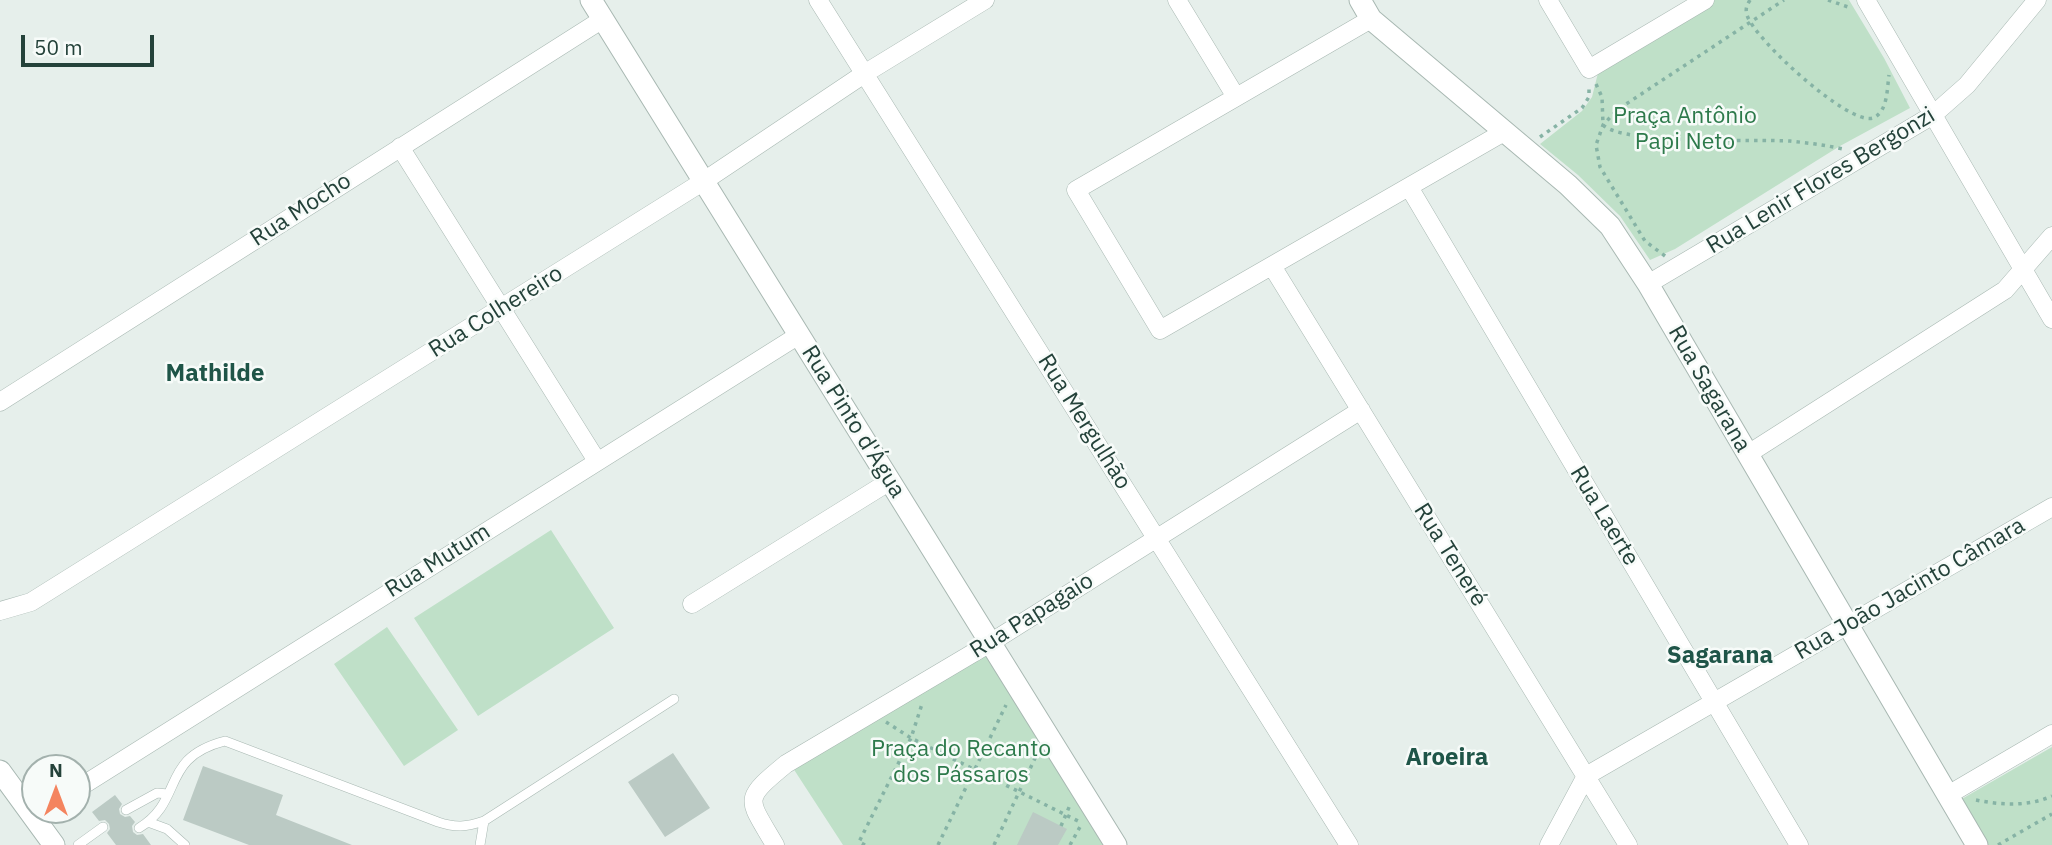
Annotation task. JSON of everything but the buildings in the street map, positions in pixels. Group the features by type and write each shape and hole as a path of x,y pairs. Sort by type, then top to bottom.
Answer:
{"street":[{"name":"Rua Pinto d'Água","path":"591,0 1116,845"},
{"name":"Rua Mergulhão","path":"818,0 1349,845"},
{"name":"Rua Colhereiro","path":"0,611 31,602 704,181 864,74 985,0"},
{"path":"1177,0 1236,97"},
{"name":"Rua Sagarana","path":"1360,0 1371,19 1568,185 1610,226 1648,284 1977,845"},
{"path":"1548,0 1589,69 1705,0"},
{"path":"1866,0 2052,319"},
{"name":"Rua Lenir Flores Bergonzi","path":"1648,284 1933,115 1967,85 2037,0"},
{"name":"Rua Mocho","path":"0,402 603,19"},
{"path":"1371,19 1076,190 1160,330 1504,132"},
{"path":"400,147 597,461"},
{"name":"Rua Laerte","path":"1409,187 1799,845"},
{"path":"1748,454 2005,290 2052,236"},
{"name":"Rua Teneré","path":"1272,266 1628,845"},
{"name":"Rua Mutum","path":"91,780 799,335"},
{"name":"Rua Papagaio","path":"775,845 753,806 753,796 760,785 786,764 990,643 1361,410"},
{"path":"692,604 890,481"},
{"name":"Rua João Jacinto Câmara","path":"1586,776 2052,507"},
{"path":"1948,795 2052,734"},
{"path":"0,771 21,794"},
{"path":"1549,845 1586,776"},
{"path":"44,824 54,845"}],"lane":[{"path":"139,828 161,809 178,770 189,758 208,746 225,741 453,827 466,828 484,821 674,699"},
{"path":"126,810 157,793 169,794"},
{"path":"480,845 484,821"},
{"path":"148,822 166,830 186,845"},
{"path":"78,845 103,827"}],"path":[{"path":"1750,0 1746,14 1771,48 1810,84 1858,118 1871,119 1880,113 1885,100 1894,47"},
{"path":"1603,125 1617,110 1784,0"},
{"path":"1589,69 1602,97 1603,125 1596,145 1600,167 1645,241 1662,255 1685,263"},
{"path":"1523,148 1582,108 1589,97 1589,69"},
{"path":"1603,125 1616,133 1697,141 1788,141 1869,154"},
{"path":"864,845 859,842 911,738 931,679"},
{"path":"939,845 1016,684"},
{"path":"874,714 911,738 1093,830"},
{"path":"993,845 1046,733"},
{"path":"1948,795 2004,806 2052,796"},
{"path":"1998,845 2052,814"},
{"path":"1070,845 1082,823"}],"green space":[{"name":"Praça Antônio Papi Neto","path":"1715,0 1849,0 1910,108 1840,146 1675,249 1650,260 1620,216 1578,175 1540,144 1582,111 1592,97 1599,69"},
{"path":"551,530 614,628 478,716 414,618"},
{"path":"387,627 458,730 404,766 334,664"},
{"name":"Praça do Recanto dos Pássaros","path":"990,648 1108,845 843,845 791,765"},
{"path":"2052,747 2052,845 1986,845 1960,800"}],"district":[{"name":"Mathilde","path":"215,374"},
{"name":"Sagarana","path":"1720,656"},
{"name":"Aroeira","path":"1447,758"}]}
